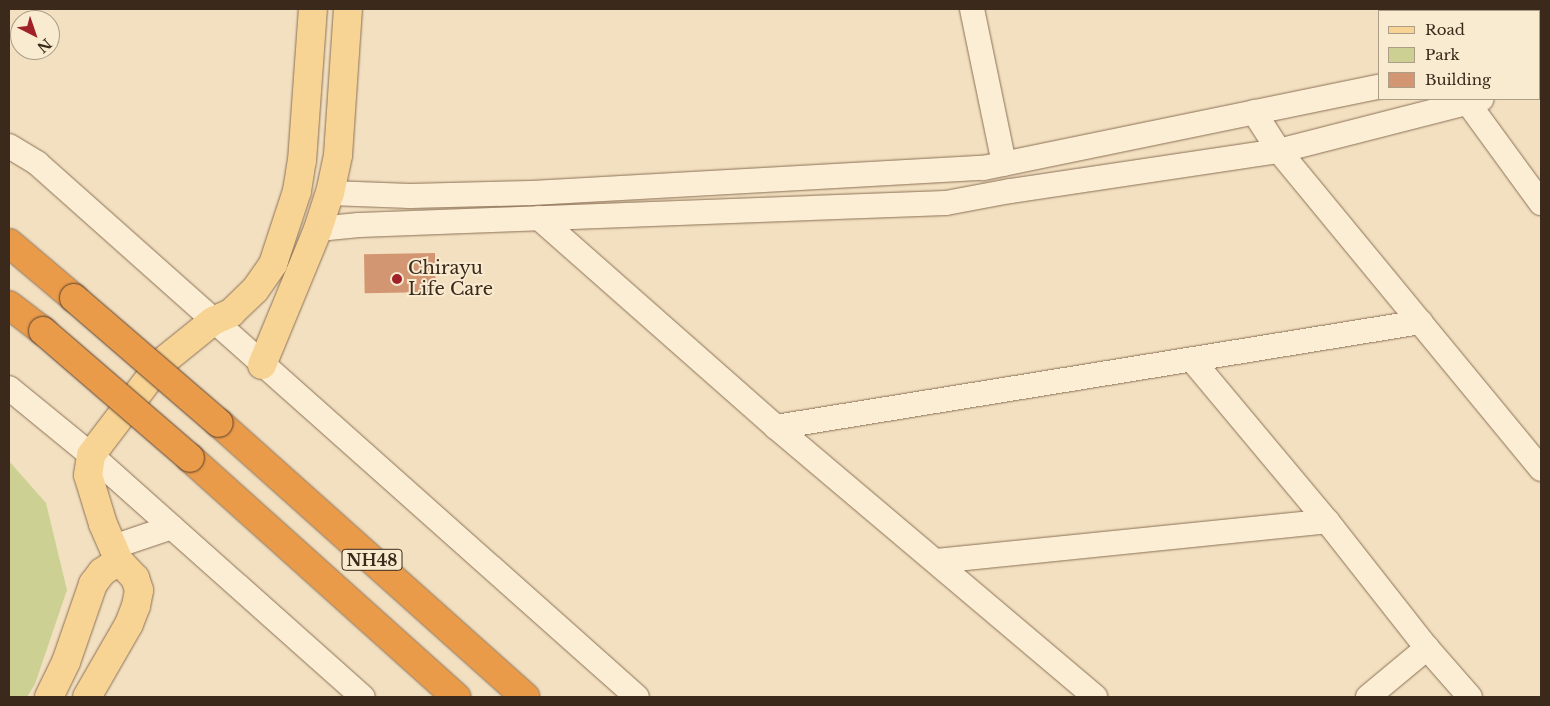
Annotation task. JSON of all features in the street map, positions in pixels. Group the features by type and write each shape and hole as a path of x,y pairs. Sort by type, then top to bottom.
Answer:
{"highway":[{"name":"NH48","path":"9,243 219,423 525,697"},
{"name":"NH48","path":"9,304 190,458 456,697"}],"main road":[{"path":"88,697 129,624 136,606 139,590 135,578 116,554 88,475 92,455 161,363 212,321 231,313 255,290 273,264 297,191 302,161 313,9"},
{"path":"262,365 318,229 330,193 338,155 348,9"},
{"path":"297,191 330,193"},
{"path":"286,227 318,229"},
{"path":"49,697 66,662 93,584 116,554"}],"street":[{"path":"972,9 1004,164"},
{"path":"330,193 410,196 531,193 982,168 1378,87"},
{"path":"318,229 359,225 946,203 1010,191 1279,151 1475,101 1541,203"},
{"path":"1254,112 1279,151 1541,469"},
{"path":"9,146 37,163 212,321 637,697"},
{"path":"539,218 776,427 1095,697"},
{"path":"776,427 1193,361 1421,322"},
{"path":"1193,361 1327,521 1427,648 1470,697"},
{"path":"9,388 92,455 363,697"},
{"path":"936,561 1327,521"},
{"path":"116,554 172,527"},
{"path":"1368,697 1427,648"}],"green space":[{"path":"9,461 46,503 67,590 35,684 27,697 9,697"}],"building":[{"path":"435,253 436,292 365,293 364,254"}],"place":[{"name":"Chirayu Life Care","path":"397,279"}]}
